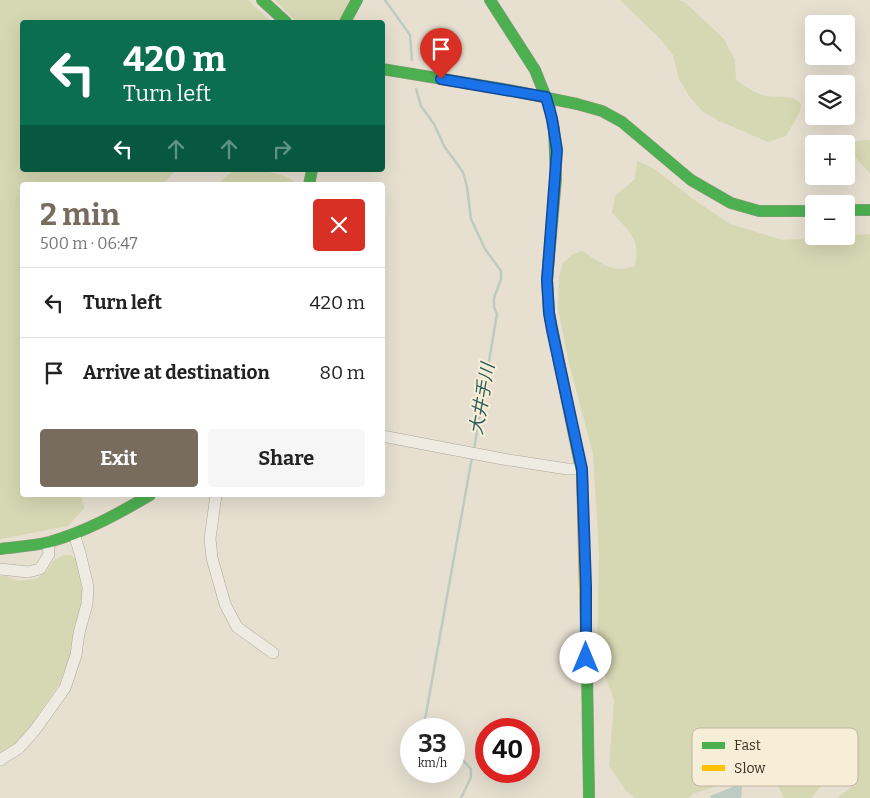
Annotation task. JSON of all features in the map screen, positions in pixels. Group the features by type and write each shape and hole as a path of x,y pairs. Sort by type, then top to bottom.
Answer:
{"street":[{"path":"262,0 284,20"},
{"path":"346,20 357,0"},
{"path":"490,0 535,70 546,97 557,150 547,280 549,313 582,469 589,798"},
{"path":"385,70 546,97 602,111 622,122 692,180 731,203 759,210 805,211"},
{"path":"855,210 870,210"},
{"path":"385,437 566,469 582,469"},
{"path":"0,549 48,542 74,534 101,522 146,497"},
{"path":"216,497 210,539 212,558 224,604 237,627 273,654"},
{"path":"0,760 19,748 35,730 65,688 76,655 79,633 88,604 88,587 74,534"},
{"path":"0,569 28,572 40,568 49,554 48,542"}],"green space":[{"path":"0,0 248,0 269,20 20,20 20,172 174,172 165,182 20,182 20,497 81,497 84,508 68,526 0,539"},
{"path":"275,0 354,0 342,20 294,20"},
{"path":"620,0 679,0 686,3 724,39 735,60 736,80 759,94 790,98 801,104 800,112 786,136 768,142 719,121 702,111 689,96 679,79 673,55 661,40"},
{"path":"870,140 870,174 855,157 856,141"},
{"path":"637,161 653,168 693,199 730,224 783,240 805,238 805,245 855,245 855,235 870,234 870,798 837,798 853,786 858,786 858,728 692,728 692,786 716,786 693,794 689,798 635,798 626,791 609,766 614,700 597,653 599,554 593,454 568,359 558,308 559,277 563,263 573,254 582,251 613,268 619,269 635,266 635,242 612,213 615,196 635,179"},
{"path":"232,172 265,172 285,176 294,182 220,182"},
{"path":"63,555 71,555 77,560 82,591 81,606 71,653 59,684 23,737 11,751 0,753 0,576 6,576 18,581 36,579 46,572 53,561"},
{"path":"778,786 821,786 812,798 784,798"}],"shaded area":[{"path":"735,786 742,786 741,798 711,798 710,796"}],"waterway":[{"name":"大井手川","path":"385,0 410,35 412,60"},
{"name":"大井手川","path":"416,89 421,106 434,124 444,146 463,172 471,219 485,249 501,271 501,279 494,298 494,307 497,314 474,449"},
{"name":"大井手川","path":"425,718 472,457"},
{"name":"大井手川","path":"461,798 471,777 471,769 465,763"}],"traffic: fast":[{"path":"262,0 284,20"},
{"path":"346,20 357,0"},
{"path":"490,0 535,70 549,105 554,129 556,179 547,280 549,313 582,474"},
{"path":"385,69 509,90 602,111 622,122 691,180 731,203 759,211 805,211"},
{"path":"310,182 312,172"},
{"path":"855,210 870,210"},
{"path":"0,549 49,542 62,538 101,522 147,497"},
{"path":"587,670 589,798"}],"traffic: slow":[{"path":"582,474 587,670"}],"route":[{"path":"441,79 546,97 552,119 557,150 547,280 548,300 552,330 582,469 586,587 586,658"}]}
